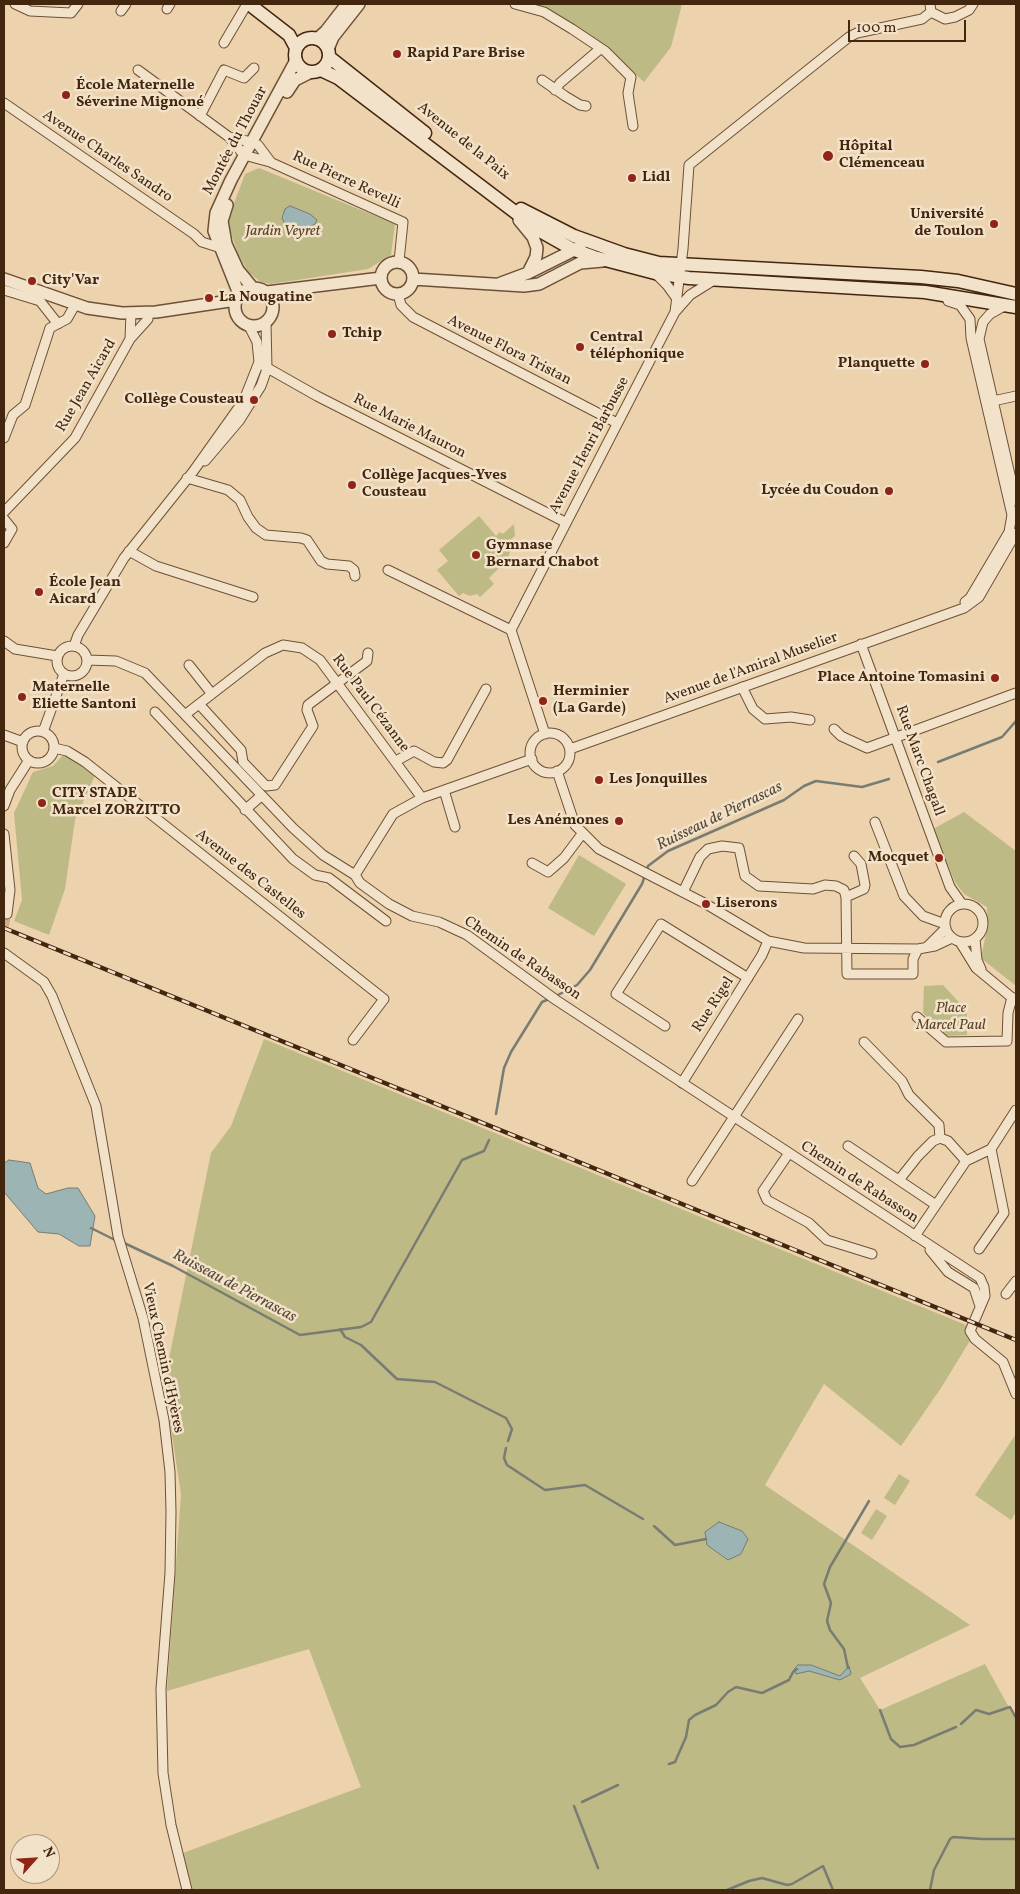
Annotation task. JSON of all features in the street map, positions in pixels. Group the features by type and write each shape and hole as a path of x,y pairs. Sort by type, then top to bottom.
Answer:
{"main road":[{"path":"248,4 289,35 296,54 312,39 263,4"},
{"name":"Avenue de la Paix","path":"312,39 505,198 545,223 584,240 684,272"},
{"path":"316,71 328,53"},
{"name":"Avenue de la Paix","path":"296,54 303,70 316,71 338,78 504,205 540,231 572,249 605,261 655,273 684,272"},
{"path":"684,272 714,280 925,292 988,301 1013,302"},
{"path":"684,272 921,277 991,288 1013,302"}],"street":[{"path":"15,4 30,11 71,13 78,4"},
{"path":"224,43 248,4"},
{"path":"515,4 544,12 600,49 631,77 628,93 633,126"},
{"path":"690,295 684,272 683,249 689,165 849,37 857,33 906,24 922,19 931,8 945,19 955,17 969,10 972,4"},
{"path":"312,39 326,31 350,6"},
{"path":"328,53 333,37 350,6"},
{"path":"555,90 560,83 600,49"},
{"name":"Montée du Thouar","path":"252,287 238,270 214,231 214,221 218,206 254,143 296,54"},
{"path":"200,116 224,70 244,78 254,68"},
{"path":"138,70 230,136 247,156"},
{"name":"Montée du Thouar","path":"254,143 299,77 316,71"},
{"path":"542,80 580,106 586,106"},
{"name":"Avenue Charles Sandro","path":"4,103 205,243 224,246"},
{"path":"230,136 254,143"},
{"name":"Rue Pierre Revelli","path":"254,143 270,162"},
{"name":"Montée du Thouar","path":"237,297 224,246 224,213 247,156"},
{"name":"Rue Pierre Revelli","path":"247,156 270,162 402,222 399,262"},
{"path":"504,205 530,232 535,241 537,252 528,273"},
{"path":"194,234 214,231"},
{"path":"492,284 504,282 528,273 572,249 586,246 624,254"},
{"path":"413,279 524,286 539,284 580,263 605,261"},
{"path":"393,262 399,262 411,269 413,279 410,288 398,294 388,291 381,278 384,268 393,262"},
{"name":"Avenue Henri Barbusse","path":"675,312 684,272"},
{"path":"655,273 677,299"},
{"path":"4,279 75,305 99,310 148,313 208,305 237,297 252,287 267,292 291,290 318,284 381,278"},
{"name":"Avenue Henri Barbusse","path":"511,630 565,522 675,312 690,295 714,280"},
{"path":"976,285 970,319 971,338 1012,515 1010,544"},
{"path":"991,288 979,339 980,348 1016,501"},
{"path":"4,290 40,302 58,324"},
{"path":"273,307 291,290"},
{"path":"189,475 209,457 239,421 261,386 267,369 266,322 272,313 273,307 267,292"},
{"path":"925,292 960,305 970,319"},
{"name":"Avenue Flora Tristan","path":"398,294 401,304 413,317 618,422"},
{"path":"237,297 235,311 237,317"},
{"path":"983,322 993,311 1013,302"},
{"path":"4,438 13,415 25,405 50,328 70,317 75,305"},
{"path":"208,305 237,317 249,326 262,348 262,363 267,369"},
{"name":"Rue Jean Aicard","path":"130,339 131,313"},
{"name":"Rue Jean Aicard","path":"4,512 75,438 130,339 148,319 148,313"},
{"path":"249,326 266,322"},
{"path":"74,646 78,634 129,551 189,475 244,400 257,369 259,355 257,342"},
{"name":"Rue Marie Mauron","path":"267,369 565,522"},
{"path":"993,402 1016,396"},
{"path":"189,475 228,490 240,500 248,517 261,532 266,535 307,540 321,561 326,564 350,566 354,570 355,576"},
{"path":"4,518 10,524 12,532 4,543"},
{"path":"1010,544 1016,533"},
{"name":"Avenue de l'Amiral Muselier","path":"570,750 941,614 964,608 975,600 1010,544"},
{"path":"129,551 156,566 252,597"},
{"path":"388,570 511,630 545,734"},
{"path":"4,641 14,649 57,656"},
{"name":"Rue Marc Chagall","path":"861,644 950,887 952,908"},
{"name":"Rue Paul Cézanne","path":"186,714 265,653 283,645 302,648 320,660 422,798"},
{"path":"74,646 84,652 87,660 85,669 78,674 70,676 64,674 57,664 57,656 66,647 74,646"},
{"path":"199,704 241,750 243,762 266,786 275,785 313,726 307,710 308,705 367,661 368,653"},
{"name":"Chemin de Rabasson","path":"87,660 116,661 145,673 186,714 261,796 323,855 355,875 360,883 389,904 412,916 438,922 467,935 546,993 980,1278"},
{"path":"189,665 212,694"},
{"path":"42,732 64,674"},
{"path":"742,687 752,709 765,719 791,717 810,720"},
{"path":"396,761 414,751 434,762 443,763 447,760 486,689"},
{"path":"834,729 841,736 867,748 1016,693"},
{"path":"155,712 293,859 315,875 329,878 386,921"},
{"path":"42,732 50,737 54,748 51,756 45,761 37,763 29,760 23,750 23,742 31,733 42,732"},
{"path":"545,734 561,736 570,750 566,765 558,771 551,772 539,769 532,759 533,744 545,734"},
{"path":"4,735 23,742"},
{"name":"Avenue des Castelles","path":"54,748 67,751 85,762 384,999 352,1040"},
{"path":"355,875 393,814 422,798 532,759"},
{"path":"4,806 9,791 29,760"},
{"path":"558,771 570,813 582,834 598,849 683,892 768,942 804,948 921,949 956,940 975,939"},
{"path":"444,790 455,827"},
{"path":"246,810 261,796"},
{"path":"875,822 904,896 923,916 945,926 971,962 1014,999 1008,1013 1007,1042 946,1042 917,1017"},
{"path":"4,834 10,890 8,912"},
{"path":"532,862 548,872 564,858 582,834"},
{"path":"683,892 700,857 708,849 722,846 739,848 745,876 759,886 813,890 825,885 836,886 844,890 846,897 846,974 913,974 913,959 945,926 947,915 952,908 962,904 973,906 981,914 982,930 975,939 976,960 986,975"},
{"path":"846,897 864,889 865,885 861,864 854,856"},
{"name":"Rue Marc Chagall","path":"950,887 962,904"},
{"path":"665,1026 616,994 661,924 748,978"},
{"name":"Rue Rigel","path":"682,1083 748,978 768,942"},
{"name":"Vieux Chemin d'Hyères","path":"4,953 44,982 52,996 96,1106 118,1236 143,1318 164,1420 170,1472 170,1573 161,1690 163,1773 171,1825 187,1890"},
{"path":"692,1181 736,1117 798,1019"},
{"path":"864,1042 902,1081 910,1095 939,1125 940,1138"},
{"path":"915,1236 966,1161 991,1149 1016,1110"},
{"path":"899,1180 932,1141 940,1138 948,1141 966,1161"},
{"path":"848,1146 936,1205"},
{"path":"979,1249 1004,1213 991,1149"},
{"path":"789,1153 763,1191 767,1200 809,1224 827,1240 872,1254"},
{"name":"Chemin de Rabasson","path":"915,1236 937,1257 948,1272 974,1288"},
{"path":"980,1278 978,1285 974,1288 980,1306"},
{"path":"980,1278 985,1296 970,1331 975,1339 1003,1362 1016,1394"},
{"path":"1006,1294 1016,1281"}],"green space":[{"path":"530,4 682,4 671,47 644,82 607,47 545,7"},
{"name":"Jardin Veyret","path":"259,168 395,224 391,255 368,269 271,284 261,282 248,272 238,253 227,222 245,174"},
{"name":"Gymnase Bernard Chabot","path":"479,516 496,536 500,532 503,534 514,524 515,536 510,540 513,544 507,560 489,578 494,584 480,597 477,594 470,596 463,593 459,596 437,570 448,561 439,550"},
{"path":"67,751 97,771 75,820 65,889 49,935 14,921 22,900 14,813 33,772 53,766"},
{"path":"964,812 1016,851 1016,986 981,958 988,924 987,907 964,894 955,882 933,829"},
{"path":"579,855 626,884 594,936 548,908"},
{"name":"Place Marcel Paul","path":"943,985 967,1011 967,1035 945,1036 923,1013 924,986"},
{"path":"264,1039 966,1325 971,1339 941,1388 901,1446 824,1384 765,1485 970,1625 860,1678 880,1710 985,1664 1016,1720 1016,1890 192,1890 183,1853 361,1787 309,1649 167,1691 181,1494 164,1383 211,1153 231,1126"},
{"path":"1016,1434 1016,1512 1011,1520 975,1495"},
{"path":"899,1474 910,1481 895,1505 884,1498"},
{"path":"876,1509 887,1516 872,1540 861,1533"}],"water":[{"path":"290,206 310,214 317,220 315,224 300,232 288,230 282,218 285,209"},
{"path":"9,1160 30,1163 38,1188 46,1194 68,1188 78,1188 95,1216 90,1246 79,1246 59,1234 38,1232 4,1192 4,1163"},
{"path":"719,1522 742,1531 748,1539 741,1554 728,1560 707,1545 705,1532"},
{"path":"798,1665 811,1665 840,1676 849,1666 851,1674 840,1680 809,1671 796,1674 794,1669"}],"waterway":[{"name":"Ruisseau de Pierrascas","path":"938,762 1002,737 1016,721"},
{"name":"Ruisseau de Pierrascas","path":"556,996 577,985 590,970 642,884 648,866 668,851 784,800 804,786 816,781 862,787 889,779"},
{"name":"Ruisseau de Pierrascas","path":"496,1114 504,1068 511,1052 542,1002 549,999"},
{"name":"Ruisseau de Pierrascas","path":"122,1242 173,1266 300,1335 361,1327 371,1322 462,1160 484,1151 489,1140"},
{"name":"Ruisseau de Pierrascas","path":"91,1228 117,1241"},
{"path":"340,1329 345,1337 361,1345 397,1379 435,1382 506,1418 512,1429 508,1441"},
{"path":"506,1448 504,1458 507,1465 545,1490 585,1485 643,1519"},
{"path":"848,1668 844,1649 830,1630 827,1621 831,1603 824,1584 830,1567 869,1501"},
{"path":"654,1526 675,1545 706,1539"},
{"path":"669,1764 675,1762 686,1737 689,1720 695,1715 716,1705 728,1692 736,1687 762,1693 789,1680 797,1669"},
{"path":"961,1724 976,1710 989,1714 1010,1707 1016,1718"},
{"path":"880,1710 891,1739 900,1747 914,1745 956,1727"},
{"path":"582,1802 618,1785"},
{"path":"574,1806 598,1868"},
{"path":"930,1890 934,1870 950,1839 953,1837 1016,1839"},
{"path":"727,1890 762,1878 787,1885 792,1884 823,1866 833,1890"}],"tunnel":[{"path":"4,927 7,914"}],"railway":[{"path":"4,928 1016,1340"}],"place":[{"name":"Rapid Pare Brise","path":"397,54"},
{"name":"École Maternelle Séverine Mignoné","path":"66,95"},
{"name":"Hôpital Clémenceau","path":"828,156"},
{"name":"Lidl","path":"632,178"},
{"name":"Université de Toulon","path":"994,224"},
{"name":"City'Var","path":"32,281"},
{"name":"La Nougatine","path":"209,298"},
{"name":"Tchip","path":"332,334"},
{"name":"Central téléphonique","path":"580,347"},
{"name":"Planquette","path":"925,364"},
{"name":"Collège Cousteau","path":"254,400"},
{"name":"Collège Jacques-Yves Cousteau","path":"352,485"},
{"name":"Lycée du Coudon","path":"889,491"},
{"name":"Gymnase Bernard Chabot","path":"476,555"},
{"name":"École Jean Aicard","path":"39,592"},
{"name":"Place Antoine Tomasini","path":"995,678"},
{"name":"Maternelle Eliette Santoni","path":"22,697"},
{"name":"Herminier (La Garde)","path":"543,701"},
{"name":"Les Jonquilles","path":"599,780"},
{"name":"CITY STADE Marcel ZORZITTO","path":"42,803"},
{"name":"Les Anémones","path":"619,821"},
{"name":"Mocquet","path":"939,858"},
{"name":"Liserons","path":"706,904"}]}
